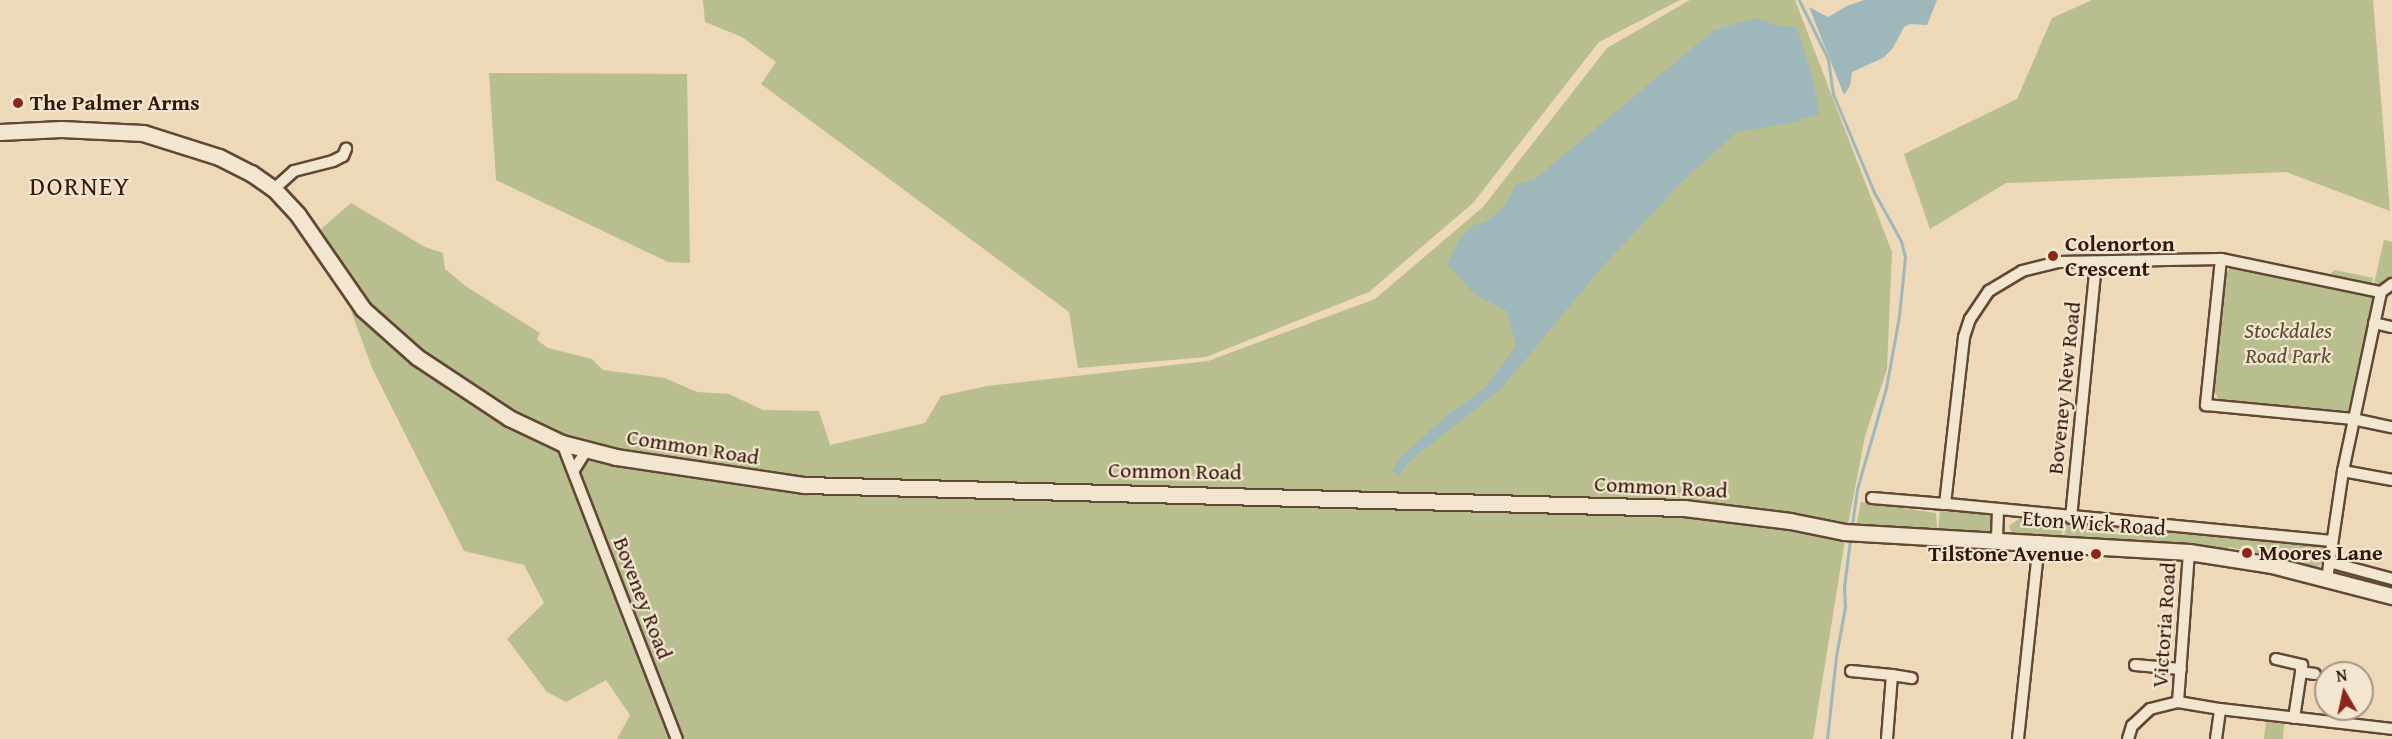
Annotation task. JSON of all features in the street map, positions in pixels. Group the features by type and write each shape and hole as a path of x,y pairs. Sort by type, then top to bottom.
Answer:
{"main road":[{"name":"Common Road","path":"0,132 61,129 143,133 219,157 251,173 274,189 298,215 346,287 390,336 468,393 509,418 562,443 586,451 746,478 804,485 1684,508 1790,521"},
{"name":"Eton Wick Road","path":"1790,521 1844,532 2039,541 2189,552 2272,565 2392,596"}],"street":[{"path":"274,189 294,171 343,156 346,149"},
{"path":"2221,259 2206,405 2353,419 2392,427"},
{"path":"1946,500 1964,337 1970,319 1989,291 2022,271 2059,262 2221,259 2380,292"},
{"name":"Boveney New Road","path":"2071,518 2096,262"},
{"path":"2327,579 2343,471 2380,292 2392,284"},
{"path":"2374,323 2392,327"},
{"name":"Boveney Road","path":"562,443 677,739"},
{"path":"574,470 586,451"},
{"path":"2343,471 2392,480"},
{"path":"1872,498 1946,500 1998,511 2332,542"},
{"path":"1997,539 1998,511"},
{"path":"2018,739 2039,541"},
{"name":"Victoria Road","path":"2189,552 2178,702 2392,729"},
{"path":"2329,562 2392,579"},
{"path":"2276,659 2302,665 2294,718"},
{"path":"2134,665 2181,669"},
{"path":"1851,671 1912,678"},
{"path":"2301,672 2314,674"},
{"path":"1887,739 1892,675"},
{"path":"2128,739 2132,726 2151,709 2178,702"},
{"path":"2216,739 2220,709"},
{"path":"2372,727 2372,739"}],"green space":[{"path":"703,0 1680,0 1599,42 1473,203 1369,292 1206,357 1078,368 1069,312 761,84 776,62 742,37 705,22"},
{"path":"1690,0 1795,0 1892,252 1887,369 1865,436 1844,546 1813,739 617,739 630,715 606,680 566,702 547,692 507,639 544,603 524,565 464,551 372,368 321,229 351,203 425,247 443,253 445,269 467,287 540,333 537,340 548,348 592,359 603,370 665,378 697,392 729,394 763,410 819,411 830,445 925,423 941,396 987,386 1208,361 1375,299 1483,207 1607,48"},
{"path":"2092,0 2373,0 2390,211 2286,172 2006,183 1930,229 1904,154 2017,99 2052,18"},
{"path":"489,73 687,74 690,263 668,262 496,180"},
{"path":"2384,240 2392,242 2392,280 2385,285 2374,284"},
{"name":"Stockdales Road Park","path":"2233,265 2374,296 2377,301 2350,413 2346,415 2225,404 2218,399 2214,389 2225,274"},
{"path":"2335,270 2373,278 2372,284 2333,276 2331,273"},
{"path":"1861,502 1936,513 1937,529 1856,528"},
{"path":"1940,511 1996,515 1996,527 1987,533 1938,530"},
{"path":"2020,518 2063,522 2062,538 2016,535 2011,532 2009,526"},
{"path":"2066,521 2318,543 2324,548 2327,560 2316,568 2230,547 2211,550 2064,538"},
{"path":"2266,722 2284,724 2283,739 2264,739"}],"water":[{"path":"1864,0 1937,0 1927,25 1910,24 1904,27 1893,48 1883,58 1852,72 1850,86 1844,95 1809,7 1828,17 1847,6"},
{"path":"1756,18 1776,25 1797,28 1813,78 1819,114 1791,123 1737,132 1683,181 1603,266 1501,389 1411,460 1398,476 1392,470 1403,455 1447,415 1484,389 1516,346 1507,311 1474,294 1447,264 1459,239 1474,225 1485,222 1503,208 1516,185 1536,178 1714,30"}],"waterway":[{"path":"1799,0 1828,59 1833,94 1874,192 1901,241 1905,257 1899,316 1886,388 1857,489 1852,524"},
{"path":"1827,739 1836,656 1845,607 1844,587 1850,540"}],"place":[{"name":"The Palmer Arms","path":"18,103"},
{"name":"Colenorton Crescent","path":"2053,256"},
{"name":"Moores Lane","path":"2247,553"},
{"name":"Tilstone Avenue","path":"2096,554"}],"district":[{"name":"DORNEY","path":"80,186"}]}
